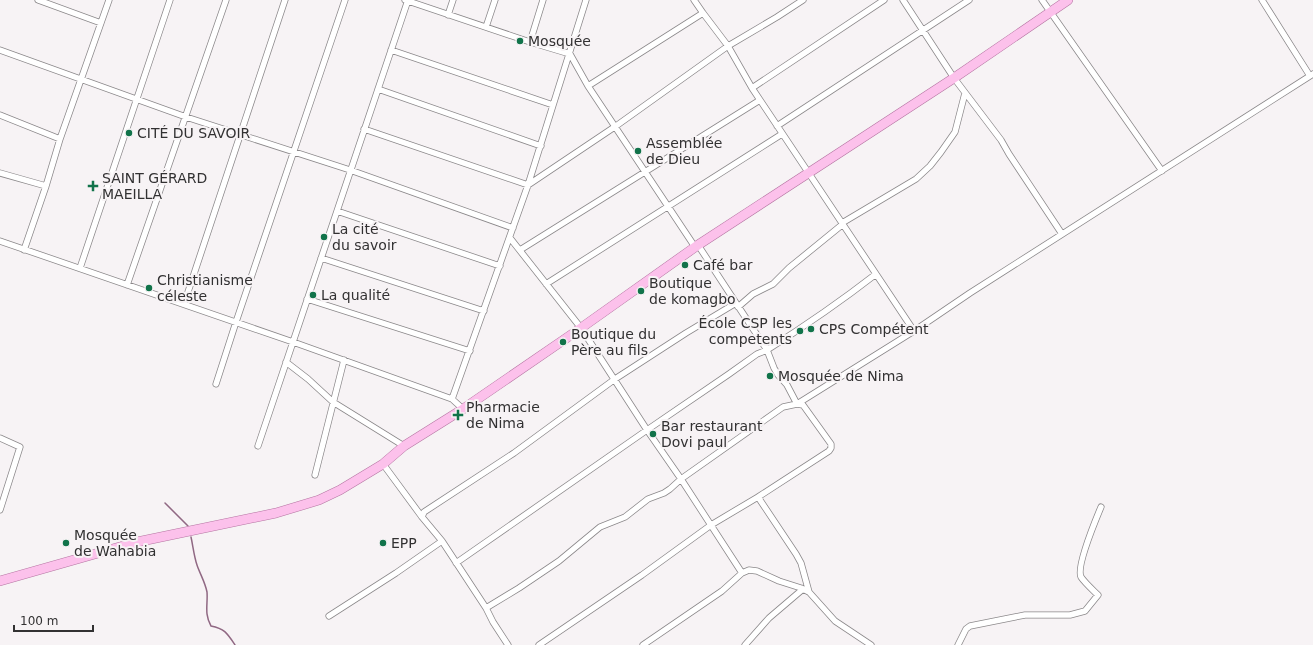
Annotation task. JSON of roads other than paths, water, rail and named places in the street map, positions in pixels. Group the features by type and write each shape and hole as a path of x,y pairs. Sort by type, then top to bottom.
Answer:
{"main road":[{"path":"0,581 137,542 276,513 331,495 383,464 404,446 462,409 581,328 697,246 954,78 1068,0"}],"street":[{"path":"38,0 101,23"},
{"path":"24,250 60,139 109,0"},
{"path":"80,268 170,0"},
{"path":"127,285 226,0"},
{"path":"184,304 285,0"},
{"path":"216,384 345,0"},
{"path":"258,446 391,50 406,0 570,54 588,86 767,350 774,368 787,385 797,404"},
{"path":"448,15 453,0"},
{"path":"486,27 495,0"},
{"path":"530,42 543,0"},
{"path":"452,399 528,185 586,0"},
{"path":"694,0 728,46 752,88 782,134 914,331"},
{"path":"528,185 616,126 728,46 777,17 802,0"},
{"path":"752,88 884,0"},
{"path":"903,0 954,78 1001,140 1062,234"},
{"path":"777,126 969,0"},
{"path":"1042,0 1162,171"},
{"path":"797,404 914,331 970,293 1312,75 1262,0"},
{"path":"588,86 703,13"},
{"path":"0,50 137,100 350,170 513,228"},
{"path":"391,50 553,105"},
{"path":"378,89 541,146"},
{"path":"422,517 424,512 514,453 615,379 686,333 773,284 842,224 916,179 942,152 955,132 965,93"},
{"path":"520,250 760,100"},
{"path":"0,115 60,139"},
{"path":"364,129 528,185"},
{"path":"546,284 782,134"},
{"path":"0,173 46,186"},
{"path":"337,211 500,266"},
{"path":"510,238 581,328 742,573"},
{"path":"0,241 236,322 452,399 462,409"},
{"path":"321,258 484,311"},
{"path":"456,563 757,354 767,350 826,312 876,274"},
{"path":"307,299 470,351"},
{"path":"757,354 761,342"},
{"path":"315,475 344,360"},
{"path":"286,362 308,379 333,402 404,446"},
{"path":"486,608 559,561 600,527 625,517 648,499 670,489 681,479 783,406 803,404 831,444 829,451 758,497 711,525 636,579 539,645"},
{"path":"0,438 20,447 0,508"},
{"path":"383,464 422,517 442,541 486,608 508,645"},
{"path":"758,497 801,563 809,592"},
{"path":"958,645 966,629 970,626 1026,615 1064,616 1085,611 1098,595 1080,576 1079,570 1100,507"},
{"path":"329,616 396,573 442,541"},
{"path":"643,645 722,591 742,573 749,570 757,571 783,583 809,592 835,621 871,645"},
{"path":"746,645 769,618 803,589"}],"waterway":[{"path":"165,503 188,526"},
{"path":"191,537 196,562 207,592 207,613 209,622 211,626 225,632 235,645"}],"place":[{"name":"Mosquée","path":"520,41"},
{"name":"CITÉ DU SAVOIR","path":"129,133"},
{"name":"Assemblée de Dieu","path":"638,151"},
{"name":"SAINT GÉRARD MAEILLA","path":"93,186"},
{"name":"La cité du savoir","path":"324,237"},
{"name":"Café bar","path":"685,265"},
{"name":"Christianisme céleste","path":"149,288"},
{"name":"Boutique de komagbo","path":"641,291"},
{"name":"La qualité","path":"313,295"},
{"name":"CPS Compétent","path":"811,329"},
{"name":"École CSP les competents","path":"800,331"},
{"name":"Boutique du Père au fils","path":"563,342"},
{"name":"Mosquée de Nima","path":"770,376"},
{"name":"Pharmacie de Nima","path":"458,415"},
{"name":"Bar restaurant Dovi paul","path":"653,434"},
{"name":"Mosquée de Wahabia","path":"66,543"},
{"name":"EPP","path":"383,543"}]}
